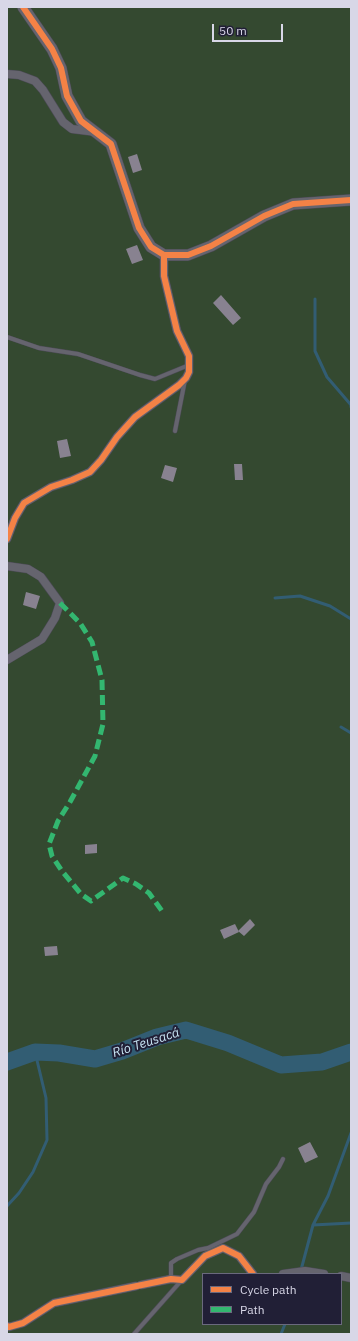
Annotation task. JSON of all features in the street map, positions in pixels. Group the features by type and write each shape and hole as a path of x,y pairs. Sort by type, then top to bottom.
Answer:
{"street":[{"path":"23,7 52,50 61,68 67,96 81,121 111,144 139,228 151,247 164,255 188,254 211,246 264,216 293,204 351,200"},
{"path":"7,74 20,75 35,81 43,90 63,122 72,129 96,132"},
{"path":"7,539 14,518 24,503 51,487 90,472 101,460 117,437 136,417 186,378 189,372 189,356 177,331 164,276 164,255"},
{"path":"7,566 28,569 41,577 60,603 55,618 42,640 7,660"},
{"path":"7,1326 9,1327 23,1323 54,1303 171,1279 182,1280 206,1256 222,1248 239,1256 252,1273"},
{"path":"290,1273 305,1271 318,1273"}],"lane":[{"path":"7,337 39,348 78,354 156,379 189,365"},
{"path":"175,431 186,378"},
{"path":"171,1279 171,1263 177,1259 198,1250 208,1248 237,1234 254,1212 266,1184 283,1159"},
{"path":"134,1334 182,1280"}],"green space":[{"path":"7,7 351,7 351,1334 7,1334"}],"building":[{"path":"137,154 142,170 133,173 128,157"},
{"path":"137,245 143,260 132,264 126,249"},
{"path":"221,295 241,318 233,325 213,303"},
{"path":"67,439 71,456 60,458 57,441"},
{"path":"234,464 242,464 243,480 235,480"},
{"path":"165,465 177,468 173,482 161,478"},
{"path":"26,592 40,596 36,609 23,605"},
{"path":"97,844 97,853 85,854 85,845"},
{"path":"250,919 255,925 244,936 238,931"},
{"path":"235,924 239,932 224,939 220,930"},
{"path":"57,946 58,955 45,956 44,947"},
{"path":"310,1142 318,1157 305,1163 298,1148"}],"waterway":[{"path":"315,299 315,351 327,377 351,405 351,407"},
{"path":"275,598 300,596 330,606 351,619"},
{"path":"341,727 351,733"},
{"name":"Río Teusacá","path":"7,1062 35,1052 59,1053 95,1059 122,1051 157,1037 186,1030 228,1043 281,1065 322,1062 351,1052"},
{"path":"7,1206 19,1193 33,1172 47,1140 46,1098 35,1052"},
{"path":"301,1270 313,1225 328,1196 351,1133"},
{"path":"313,1225 351,1223"},
{"path":"281,1334 285,1325"}],"marked path":[{"path":"60,603 80,623 92,642 102,680 103,724 95,756 58,821 49,844 52,856 81,894 91,901 123,878 136,884 149,893 162,911"}],"cycle path":[{"path":"23,7 52,49 61,68 67,96 81,121 111,144 139,228 151,247 164,255 188,255 211,246 264,216 293,204 351,200"},
{"path":"7,539 15,518 24,503 51,487 90,472 101,460 117,437 135,417 179,385 186,378 189,372 189,356 177,331 164,276 164,255"},
{"path":"7,1326 9,1327 23,1323 54,1303 171,1279 182,1280 205,1256 223,1248 239,1256 252,1273"}]}
